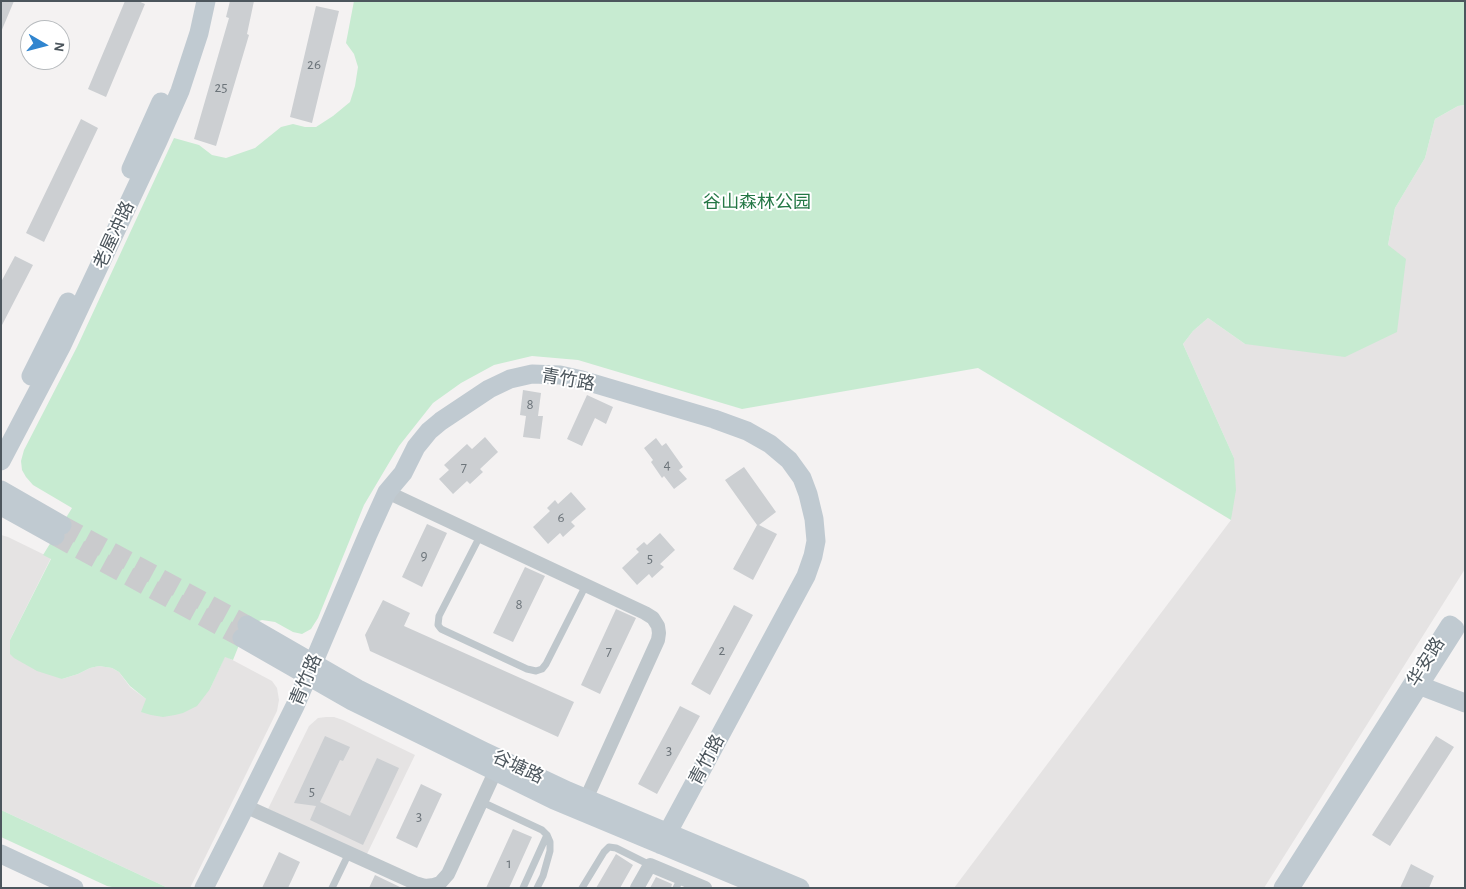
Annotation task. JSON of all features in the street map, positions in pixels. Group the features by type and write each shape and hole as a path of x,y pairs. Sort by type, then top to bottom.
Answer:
{"main road":[{"name":"老屋冲路","path":"1,435 50,340 146,137 168,86 186,29 192,1"},
{"name":"老屋冲路","path":"1,461 62,345 158,141 180,91 206,1"},
{"name":"青竹路","path":"218,888 294,706 315,672 377,538 392,494 416,447 429,431 441,421 489,389 510,379 532,374 560,375 582,380 714,419 747,431 770,444 789,460 802,478 808,494 814,519 816,541 806,576 663,838"},
{"path":"1,490 58,530 1,506"},
{"name":"谷塘路","path":"245,632 315,672 358,690 483,751 586,798 765,888"},
{"name":"谷塘路","path":"315,672 352,701 554,800 800,888"},
{"path":"1418,682 1465,696"},
{"path":"1418,682 1465,703"},
{"name":"华安路","path":"1283,888 1418,682"},
{"name":"华安路","path":"1290,888 1418,682"},
{"name":"青竹路","path":"204,888 250,808"},
{"path":"1,854 74,888"}],"street":[{"path":"392,494 653,618 658,626 658,640 586,798"},
{"path":"250,808 415,883 434,886 440,883 448,874 495,772"},
{"path":"637,888 650,865 679,883 704,888"}],"lane":[{"path":"480,536 439,616 438,625 441,629 527,670 536,671 542,669 546,664 586,585"},
{"path":"482,802 542,830 547,835 550,842 550,851 543,876 537,888"},
{"path":"524,888 547,835"},
{"path":"582,888 609,847 616,848 650,865"},
{"path":"332,888 349,853"}],"shaded area":[{"path":"1465,105 1465,569 1264,888 954,888 1231,520 1234,458 1183,344 1193,331 1208,318 1245,344 1388,245 1395,208 1425,158 1435,119 1458,106"},
{"path":"1,535 51,558 10,640 62,679 99,666 112,668 119,672 130,687 146,699 210,689 225,656 272,681 277,688 279,700 277,711 190,888 168,888 1,810"},
{"path":"326,717 343,720 415,755 366,856 268,809 309,726 318,718"}],"green space":[{"name":"谷山森林公园","path":"354,1 1465,1 1465,105 1458,106 1435,119 1425,158 1395,208 1388,245 1406,259 1397,332 1345,357 1245,344 1208,318 1193,331 1183,344 1234,458 1236,490 1231,520 978,368 742,409 578,360 532,356 494,365 461,383 433,403 399,446 364,505 318,618 311,629 302,634 293,632 275,622 262,620 247,625 233,660 225,657 210,689 197,706 175,715 163,717 151,715 141,712 146,699 130,686 119,672 112,668 99,666 62,679 37,671 10,654 10,640 51,559 43,555 72,508 33,485 26,477 22,470 21,461 24,450 77,347 174,138 199,145 212,155 226,158 255,148 281,127 293,124 316,127 333,116 350,102 355,86 358,67 354,54 346,43"},
{"path":"1,810 168,888 117,888 107,886 1,837"}],"building":[{"path":"1,1 14,1 1,32"},
{"path":"125,1 138,1 145,4 106,97 88,89"},
{"path":"230,1 254,1 247,34 249,35 216,146 194,139 229,18 226,17"},
{"path":"316,6 339,11 312,123 290,117"},
{"path":"81,119 98,128 44,242 26,233"},
{"path":"15,256 33,265 1,327 1,282"},
{"path":"523,390 541,393 538,416 543,416 540,439 523,437 526,416 520,415"},
{"path":"587,395 613,407 606,424 595,418 582,446 567,439"},
{"path":"485,437 498,452 480,469 483,472 470,484 467,481 453,494 439,479 449,470 444,465 467,444 472,449"},
{"path":"656,438 662,446 666,443 683,467 679,470 687,479 674,489 664,476 662,478 651,462 653,460 644,448"},
{"path":"744,467 776,512 759,525 777,534 753,580 733,569 757,525 725,480"},
{"path":"571,492 586,509 571,522 575,526 563,537 560,533 548,544 533,527 550,511 547,508 555,500 558,504"},
{"path":"427,524 447,533 422,587 402,577"},
{"path":"660,533 675,550 660,564 664,567 652,578 649,574 637,585 622,568 639,552 636,549 644,542 647,545"},
{"path":"525,567 545,576 513,642 493,633"},
{"path":"383,600 410,613 404,626 574,702 558,737 370,651 365,635"},
{"path":"734,605 753,615 710,695 691,684"},
{"path":"616,609 636,618 600,694 581,685"},
{"path":"680,706 700,716 657,794 638,784"},
{"path":"325,736 350,747 343,761 340,760 320,802 350,816 377,758 399,768 363,845 310,820 316,806 294,803"},
{"path":"1436,736 1454,747 1390,846 1372,835"},
{"path":"421,784 442,794 417,848 396,838"},
{"path":"513,829 532,837 509,888 486,888"},
{"path":"279,852 300,862 288,888 262,888"},
{"path":"616,854 633,865 620,888 596,888"},
{"path":"1411,864 1434,876 1429,888 1400,888"},
{"path":"375,875 402,888 369,888"},
{"path":"656,877 672,884 671,888 650,888"}],"tunnel":[{"path":"62,525 247,625"},
{"path":"55,536 242,638"}]}
